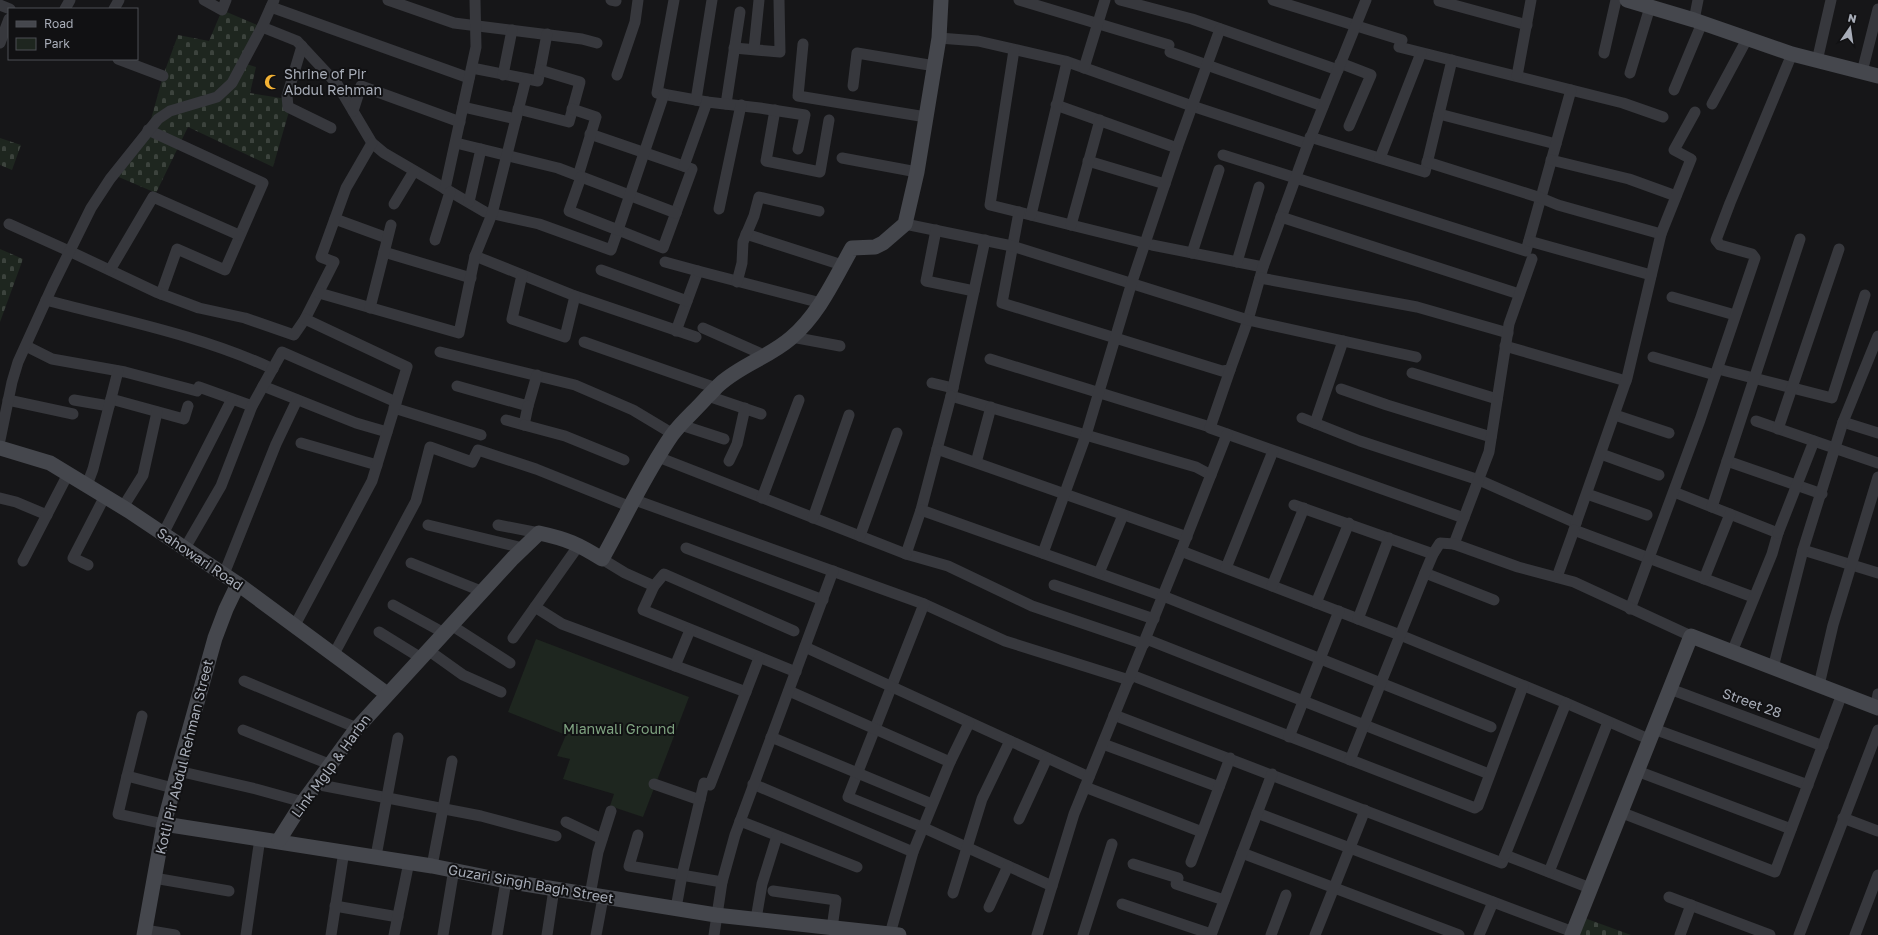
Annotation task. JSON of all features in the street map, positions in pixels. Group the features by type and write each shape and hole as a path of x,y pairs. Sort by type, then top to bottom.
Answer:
{"street":[{"path":"204,0 222,10 226,0"},
{"path":"388,0 454,23 547,34 582,39 597,43"},
{"path":"435,240 448,190 456,142 476,47 475,0"},
{"path":"617,75 635,22 638,0"},
{"path":"674,0 657,93 707,102 741,105 805,115 798,149"},
{"path":"696,100 712,0"},
{"path":"754,49 759,0"},
{"path":"734,48 780,52 779,0"},
{"path":"602,559 658,458 677,429 712,392 743,366 764,355 792,337 810,319 821,303 852,248 875,247 883,243 905,224 917,172 935,66 939,38 941,0"},
{"path":"1018,0 1098,23 1169,48 1206,66 1323,106"},
{"path":"1084,68 1105,0"},
{"path":"1120,0 1192,19 1339,67 1371,75 1349,126"},
{"path":"1273,0 1402,40 1399,47 1623,103 1663,117"},
{"path":"1210,427 1248,320 1263,267 1281,217 1364,0"},
{"path":"1516,76 1531,0"},
{"path":"1604,53 1616,0"},
{"path":"1627,0 1698,21 1792,54 1878,76"},
{"path":"1674,90 1698,21 1698,0"},
{"path":"1817,61 1831,0"},
{"path":"1439,1 1526,25"},
{"path":"0,440 12,382 26,346 69,251 91,208 110,179 158,119 170,111 217,97 232,83 273,4 470,73 503,75 538,81 547,34"},
{"path":"1630,73 1650,7"},
{"path":"1862,72 1878,9"},
{"path":"726,104 740,12"},
{"path":"0,43 8,22"},
{"path":"262,27 297,41 302,46 337,84 372,143 384,153 485,212 539,224 610,250 664,94"},
{"path":"1043,553 1086,435 1132,282 1177,148 1220,29"},
{"path":"503,75 512,30"},
{"path":"939,38 978,41 1066,62 1192,106 1309,141 1380,158 1425,172 1452,60"},
{"path":"1712,104 1747,39"},
{"path":"803,44 798,96 926,117"},
{"path":"302,46 287,96 288,107 331,128"},
{"path":"1014,50 990,205 1146,244 1263,267"},
{"path":"853,86 857,53 935,66"},
{"path":"1380,158 1421,53"},
{"path":"1630,609 1650,559 1717,372 1755,258 1752,254 1720,245 1716,240 1730,202 1792,54"},
{"path":"121,60 163,76"},
{"path":"1031,215 1066,62"},
{"path":"463,107 569,122 580,82 540,70"},
{"path":"319,293 459,333 475,256 492,214 526,79"},
{"path":"353,110 361,86 460,122"},
{"path":"1223,155 1526,250 1571,90"},
{"path":"684,166 707,102"},
{"path":"719,209 741,105"},
{"path":"1056,105 1177,148"},
{"path":"572,109 596,117 590,134 569,210 663,248 692,169 590,134"},
{"path":"775,110 766,161 820,172 829,120"},
{"path":"1557,577 1626,382 1661,234 1691,159 1674,150 1695,112"},
{"path":"1439,114 1556,144"},
{"path":"1071,225 1100,120"},
{"path":"148,130 263,183 225,270 177,249 161,294"},
{"path":"456,142 558,168 676,212"},
{"path":"9,224 161,294 199,308 245,318 294,335 305,319 334,262 322,257 346,188 372,143"},
{"path":"469,202 481,149"},
{"path":"842,158 917,172"},
{"path":"1551,160 1629,179 1676,196"},
{"path":"1088,161 1165,184"},
{"path":"1427,162 1541,198 1558,205 1661,234"},
{"path":"1192,253 1219,170"},
{"path":"394,204 414,171"},
{"path":"1237,262 1259,188"},
{"path":"110,270 153,197 239,235"},
{"path":"737,282 742,263 743,242 760,197 819,212"},
{"path":"1019,212 1002,303 1222,371 1230,370"},
{"path":"1281,217 1519,294"},
{"path":"335,218 387,238"},
{"path":"370,308 390,224"},
{"path":"905,224 1012,246 1132,282 1248,320 1416,357"},
{"path":"936,230 926,281 974,291"},
{"path":"746,234 842,265"},
{"path":"1712,507 1800,239"},
{"path":"906,554 921,510 952,392 984,240"},
{"path":"1528,241 1651,275"},
{"path":"1778,429 1839,249"},
{"path":"384,252 471,278"},
{"path":"475,256 575,296 696,337"},
{"path":"1454,544 1489,452 1505,346 1519,294 1532,259"},
{"path":"665,262 821,303"},
{"path":"601,270 687,301"},
{"path":"676,331 698,271"},
{"path":"522,275 512,319 565,337 575,296"},
{"path":"1260,278 1417,307 1508,333"},
{"path":"1653,357 1717,372 1755,378 1832,398 1865,295"},
{"path":"1672,297 1735,315"},
{"path":"46,300 177,335 254,360 273,369"},
{"path":"295,625 372,481 407,367 305,319"},
{"path":"703,328 764,355"},
{"path":"1773,668 1803,550 1822,494 1843,422 1878,336"},
{"path":"792,337 840,346"},
{"path":"1315,422 1343,341"},
{"path":"584,342 712,392 761,414"},
{"path":"26,346 52,359 118,371 197,391 199,387 252,406"},
{"path":"1505,346 1626,382"},
{"path":"185,548 221,486 252,406 282,352 395,405 481,435"},
{"path":"440,352 575,385 677,429 724,439"},
{"path":"990,359 1210,427 1464,518"},
{"path":"87,485 93,469 118,371"},
{"path":"1412,373 1497,399"},
{"path":"524,425 537,375"},
{"path":"932,383 991,407 1196,467 1211,475"},
{"path":"263,386 356,423 387,432"},
{"path":"457,386 528,406"},
{"path":"1341,389 1387,405 1491,437"},
{"path":"164,534 232,399"},
{"path":"8,400 73,414"},
{"path":"74,400 110,403 184,419 188,406"},
{"path":"224,574 276,444 297,400"},
{"path":"762,498 799,400"},
{"path":"977,459 991,407"},
{"path":"729,461 737,444 745,408"},
{"path":"123,507 143,475 157,412"},
{"path":"813,518 849,415"},
{"path":"1615,415 1669,433"},
{"path":"1302,418 1360,441 1478,480 1575,526 1650,559 1753,597"},
{"path":"506,420 565,436 624,460"},
{"path":"1756,421 1878,463"},
{"path":"1843,422 1878,433"},
{"path":"860,536 897,433"},
{"path":"1037,935 1074,814 1187,537 1226,434"},
{"path":"1732,652 1753,597 1772,554 1778,533 1814,441"},
{"path":"301,442 377,465"},
{"name":"Sahowari Road","path":"0,448 50,463 123,507 224,574 387,694"},
{"path":"334,654 416,501 430,448 472,462 478,450 833,571 924,604 1005,641 1130,678 1475,808 1478,806 1523,686"},
{"path":"937,449 1187,537"},
{"path":"1226,568 1273,450"},
{"path":"1601,454 1659,474"},
{"path":"658,458 906,554 948,566 1032,606 1145,641 1489,774"},
{"path":"1727,461 1822,494"},
{"path":"23,561 68,474"},
{"path":"1819,685 1833,625 1878,477"},
{"path":"1674,492 1778,533"},
{"path":"1586,494 1647,515"},
{"path":"88,565 73,558 105,496"},
{"path":"0,498 48,515"},
{"path":"1272,586 1299,507 1349,523 1433,554"},
{"path":"921,510 1163,596 1491,727"},
{"path":"1704,579 1730,514"},
{"path":"1099,573 1123,515"},
{"path":"1316,603 1349,523"},
{"path":"428,525 523,548"},
{"path":"498,525 561,537 579,545 625,573 654,586"},
{"name":"Link Mglp & Harbn","path":"279,840 315,784 357,728 481,591 539,532"},
{"path":"1358,620 1389,538"},
{"path":"1350,760 1425,573 1433,554 1440,543 1454,544 1518,567 1557,577 1590,590 1691,636 1842,694 1877,703"},
{"path":"512,638 579,545"},
{"path":"686,548 823,600"},
{"path":"1803,550 1878,573"},
{"path":"1181,551 1339,611 1358,620 1566,703 1608,722 1649,733 1808,785"},
{"path":"411,563 481,591"},
{"path":"714,935 722,882 740,821 833,571"},
{"path":"1425,573 1494,600"},
{"path":"794,631 664,574 654,586 642,610 796,672"},
{"name":"Kotli Pir Abdul Rehman Street","path":"145,932 164,824 173,788 215,638 226,609 238,584"},
{"path":"1054,585 1154,619"},
{"path":"924,604 893,688 848,797 922,827 1052,886"},
{"path":"393,605 448,629 510,663"},
{"path":"535,607 562,624 746,692"},
{"path":"1289,737 1339,611"},
{"path":"675,666 690,630"},
{"path":"380,632 463,676 502,692"},
{"path":"1257,813 1350,847 1573,933 1637,770 1649,733 1670,689 1691,636"},
{"path":"805,647 1090,777"},
{"path":"676,908 682,875 704,783 710,785 759,658"},
{"path":"244,681 357,728"},
{"name":"Street 28","path":"1670,689 1823,746"},
{"path":"789,691 950,762"},
{"path":"1620,812 1775,872 1842,694"},
{"path":"1114,715 1502,863 1566,703"},
{"path":"142,716 118,814 164,824"},
{"path":"1548,872 1608,722"},
{"path":"895,935 913,852 950,762 969,723"},
{"path":"243,730 329,764"},
{"path":"1799,935 1878,730"},
{"path":"772,737 932,804"},
{"path":"376,856 398,738"},
{"path":"953,892 982,799 1010,741"},
{"path":"1103,744 1219,787"},
{"path":"1019,819 1047,758"},
{"path":"1191,862 1230,758"},
{"path":"432,866 452,761"},
{"path":"1637,770 1791,829"},
{"path":"178,771 256,789 303,802"},
{"path":"1122,904 1211,935 1272,774"},
{"path":"127,776 173,788"},
{"path":"315,784 443,810 481,816 556,836"},
{"path":"654,784 700,800"},
{"path":"753,784 913,852"},
{"path":"1085,788 1202,832"},
{"path":"596,935 596,896 602,839 611,810"},
{"path":"1315,935 1365,810"},
{"path":"1843,818 1878,831"},
{"path":"740,821 857,867"},
{"path":"566,822 602,839"},
{"name":"Guzari Singh Bagh Street","path":"164,824 279,840 454,869 506,881 716,915 756,919 829,930 895,935"},
{"path":"638,835 629,866 722,882"},
{"path":"756,919 762,884 777,836"},
{"path":"246,935 260,838"},
{"path":"1083,935 1112,844"},
{"path":"331,935 344,851"},
{"path":"1242,853 1333,889 1459,935"},
{"path":"1506,855 1590,888"},
{"path":"394,935 409,862"},
{"path":"1133,864 1178,878 1176,884 1224,900"},
{"path":"989,907 1008,866"},
{"path":"443,935 454,869"},
{"path":"1855,935 1878,875"},
{"path":"154,878 229,892"},
{"path":"497,935 506,881"},
{"path":"547,935 554,889"},
{"path":"774,891 836,900 829,930"},
{"path":"1271,935 1286,895"},
{"path":"1669,896 1770,935"},
{"path":"1479,935 1493,902"},
{"path":"1680,935 1691,905"},
{"path":"335,906 398,917"},
{"path":"145,932 176,935"}],"green space":[{"path":"222,10 262,27 243,63 256,67 250,93 287,99 290,108 273,167 188,127 156,193 114,175 148,130 163,76 178,35 209,41"},
{"path":"0,138 21,145 12,170 0,165"},
{"path":"0,249 23,259 0,322"},
{"name":"Mianwali Ground","path":"536,639 689,697 643,817 610,806 614,794 563,779 570,759 557,756 566,735 508,712"},
{"path":"1579,916 1631,935 1572,935"}],"place":[{"name":"Shrine of Pir Abdul Rehman","path":"272,82"}]}
